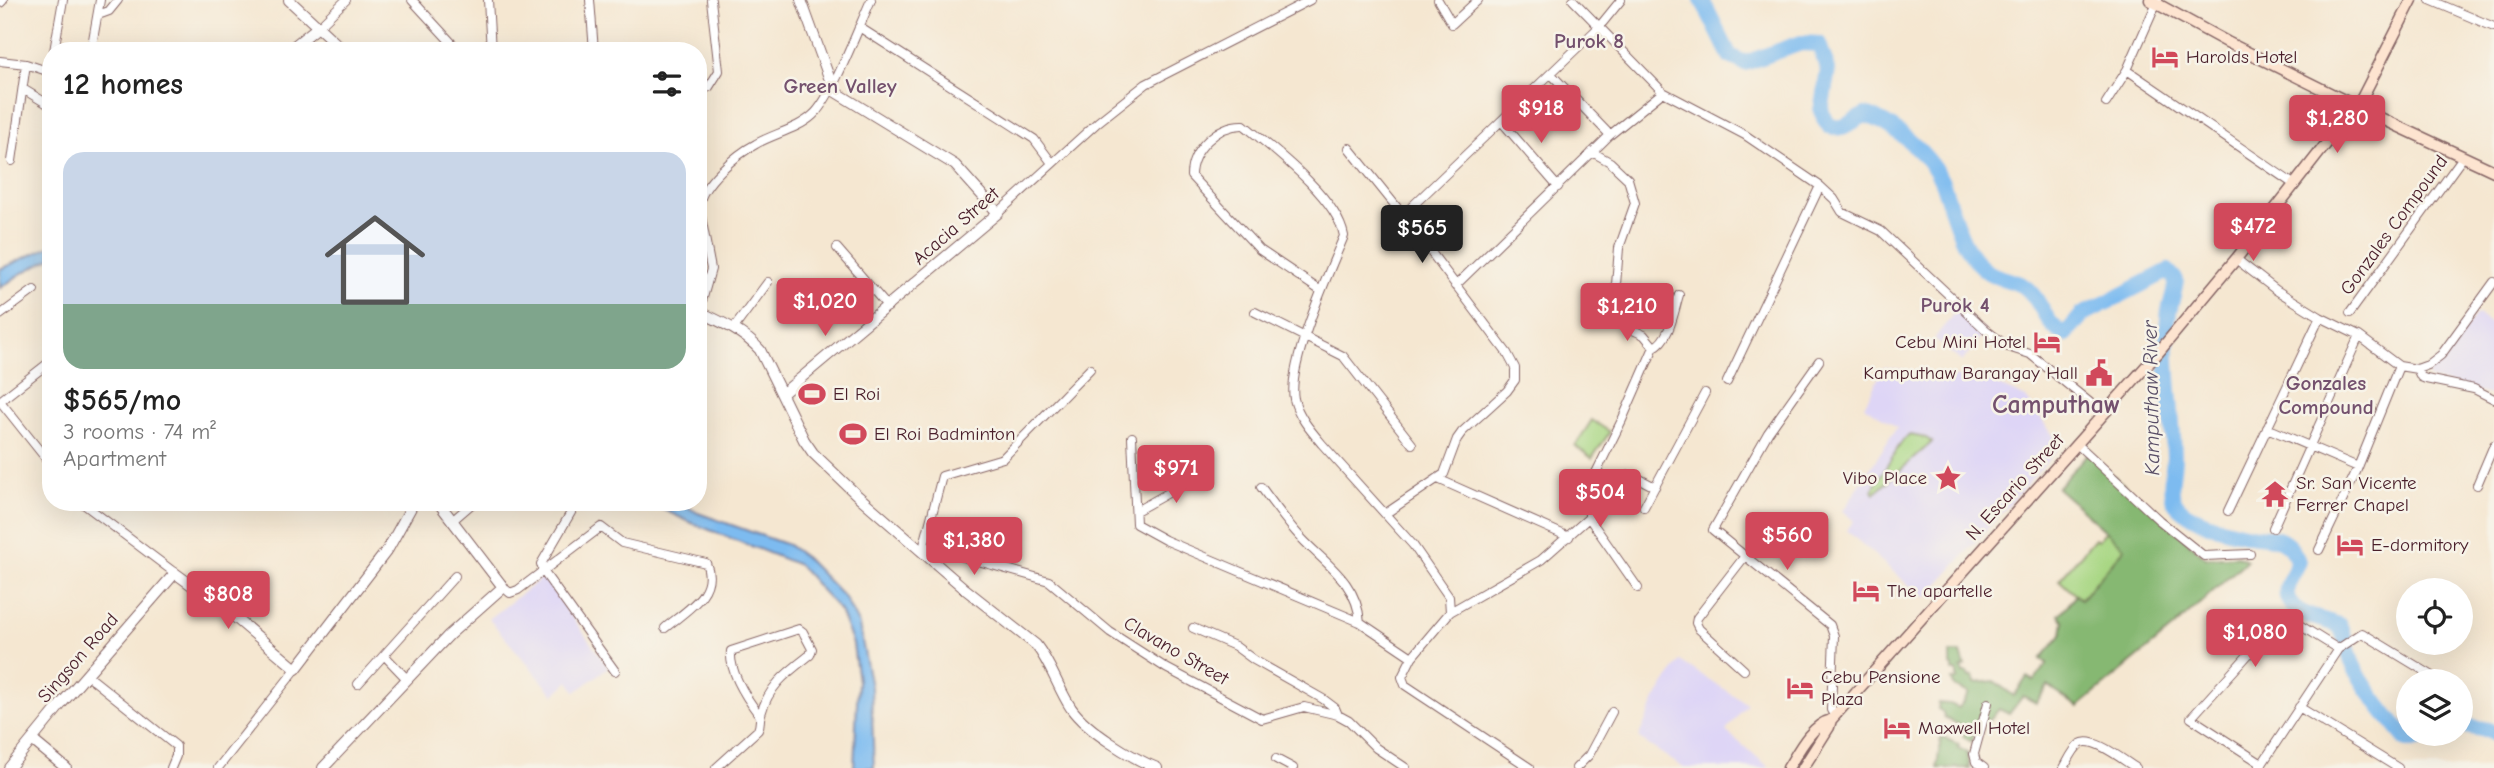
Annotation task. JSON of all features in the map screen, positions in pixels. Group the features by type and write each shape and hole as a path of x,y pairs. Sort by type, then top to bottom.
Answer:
{"main road":[{"name":"N. Escario Street","path":"1802,768 1833,718 2157,354 2295,186 2357,106 2412,0"},
{"path":"2155,1 2357,106 2494,171"},
{"name":"N. Escario Street","path":"1788,768 1812,733 1822,722 1833,718"}],"street":[{"path":"93,42 100,0"},
{"path":"99,15 110,10 118,0"},
{"path":"289,0 334,42"},
{"path":"299,42 346,0"},
{"path":"412,0 451,42"},
{"path":"488,0 490,42"},
{"path":"590,0 593,42"},
{"path":"707,88 719,71 711,0"},
{"path":"801,0 832,85 840,96 955,165 998,213"},
{"path":"707,189 720,172 753,145 815,114 832,85 872,0"},
{"name":"Acacia Street","path":"783,393 888,307 998,213 1098,122 1146,84 1310,0"},
{"path":"1438,0 1452,24 1478,0"},
{"path":"1573,0 1663,92 1745,135 1820,186 1834,199 1842,212 1881,232 1986,330 2008,347 2030,354 2104,414"},
{"path":"1403,215 1599,27 1621,0"},
{"path":"2430,0 2494,27"},
{"path":"2106,103 2127,70 2155,1"},
{"path":"55,42 60,2"},
{"path":"859,27 1034,139 1052,163"},
{"path":"0,61 26,64 42,69"},
{"path":"12,161 26,64"},
{"path":"2127,70 2295,186"},
{"path":"1551,74 1610,135"},
{"path":"23,89 42,101"},
{"path":"1455,286 1610,135 1663,92"},
{"path":"1501,121 1558,187"},
{"path":"1321,291 1260,250 1191,176 1192,160 1222,128 1234,124 1244,125 1299,171 1340,221 1343,236 1305,338 1293,390 1299,412 1322,444 1413,545 1449,597 1450,612"},
{"path":"1349,148 1403,215 1507,353 1515,368 1515,380 1507,391 1457,439 1444,474 1385,514"},
{"path":"1592,152 1610,162 1628,179 1635,202 1619,247 1614,321 1644,335 1654,347"},
{"name":"Gonzales Compound","path":"2350,313 2463,157"},
{"path":"1727,382 1820,186"},
{"path":"837,248 888,307"},
{"path":"707,252 710,269 707,280"},
{"path":"2236,259 2276,290 2320,317 2359,336 2399,366 2417,369 2441,355 2494,282"},
{"path":"734,328 768,282"},
{"path":"0,315 34,289"},
{"path":"1638,587 1626,574 1590,518 1589,487 1622,421 1654,347 1665,336 1679,295"},
{"path":"1255,312 1343,356 1412,444"},
{"path":"707,315 750,338 760,350 813,453 1036,645 1077,715 1117,746 1157,768"},
{"path":"2228,511 2320,317"},
{"path":"2273,528 2359,336"},
{"path":"1819,361 1768,433 1714,526 1715,533 1830,625 1834,636 1833,718"},
{"path":"2319,550 2358,467 2399,366"},
{"path":"42,368 0,401 42,447"},
{"path":"923,548 942,476 1003,458 1090,369"},
{"path":"2417,369 2421,377 2426,379 2474,389 2494,398"},
{"path":"1644,508 1705,393"},
{"path":"2267,428 2358,467"},
{"path":"1132,438 1136,524 1146,531 1360,622 1412,657"},
{"path":"2077,444 2159,520 2204,556 2250,554"},
{"path":"2477,485 2494,445"},
{"path":"1136,511 1202,474"},
{"path":"1530,768 1405,685 1402,677 1412,657 1450,612 1541,560 1610,499 1623,477 1632,475 1655,487"},
{"path":"1438,479 1569,537"},
{"path":"1261,487 1295,531 1334,570 1353,594 1359,606 1360,622"},
{"path":"92,511 231,614 296,669"},
{"path":"218,768 388,549 409,511"},
{"path":"445,511 510,593 518,590 601,527 622,543 706,563 708,589 665,628"},
{"path":"452,521 464,511"},
{"path":"572,511 541,564 543,571 615,671"},
{"name":"Clavano Street","path":"923,548 1049,581 1110,632 1166,668 1262,719 1304,708 1338,715 1349,720 1376,748 1406,768"},
{"path":"1744,670 1699,629 1696,623 1697,618 1745,556"},
{"name":"Singson Road","path":"9,768 175,573"},
{"path":"358,684 455,576"},
{"path":"323,768 406,678 503,587"},
{"path":"2339,647 2301,626 2275,625 2191,718 2261,766 2339,647 2358,636 2419,669"},
{"path":"1193,628 1235,646 1323,699 1335,708 1338,715"},
{"path":"716,768 758,730 761,723 760,716 749,701 730,661 731,651 799,629 812,649 810,655 776,680 760,716"},
{"path":"384,655 406,678"},
{"path":"87,675 176,746 176,756 171,768"},
{"path":"1984,768 1976,762 1974,754 1988,703"},
{"path":"2299,707 2398,768"},
{"path":"1576,768 1590,755 1612,712"},
{"path":"32,740 66,768"},
{"path":"2064,768 2080,744 2087,741 2099,745 2136,768"},
{"path":"1276,758 1293,768"}],"shaded area":[{"path":"1958,308 1985,331 1962,362 1934,339"},
{"path":"2477,314 2494,326 2494,396 2428,378 2431,365 2444,357"},
{"name":"Vibo Place","path":"1884,367 1988,381 2026,398 2061,446 1926,598 1846,530 1854,521 1843,511 1897,427 1864,406"},
{"path":"543,577 608,667 576,692 569,681 554,695 489,619"},
{"path":"1680,661 1747,704 1726,731 1770,768 1684,768 1638,738 1655,700"}],"green space":[{"path":"1592,420 1610,432 1592,458 1575,446"},
{"path":"1910,435 1932,442 1874,494 1872,490 1903,440"},
{"path":"2088,453 2206,558 2238,556 2247,560 2173,628 2078,707 2048,686 2036,703 2023,696 2009,714 1999,709 1991,719 1975,727 1972,742 1963,737 1967,728 1944,718 1943,712 1938,709 1939,703 1959,708 1969,693 1954,686 1952,680 1957,680 1957,671 1953,671 1953,666 1950,665 1950,653 1961,653 1965,666 1961,668 1963,673 1967,673 1969,677 1973,676 1975,683 1994,681 2014,696 2027,677 2034,681 2047,663 2041,659 2062,634 2064,621 2059,615 2076,595 2081,599 2125,548 2057,488"},
{"path":"2106,531 2126,548 2081,600 2059,580 2095,538 2098,540"},
{"path":"1941,736 1967,752 1970,768 1937,768"}],"water":[{"path":"42,250 42,263 0,288 0,269"},
{"path":"666,511 695,511 788,545 806,558 845,598 859,625 871,687 874,768 854,768 858,681 853,644 840,611 799,565"}],"waterway":[{"name":"Kamputhaw River","path":"1702,0 1730,56 1745,63 1801,43 1819,44 1828,70 1821,111 1829,126 1841,128 1865,115 1887,124 1909,140 1928,160 1941,180 1963,240 1976,261 1989,273 2025,287 2059,330 2066,334 2082,315 2168,271 2176,280 2167,329 2174,457 2171,487 2173,499 2182,510 2210,524 2281,540 2293,551 2298,562 2287,588 2287,597 2291,604 2314,618 2339,625 2362,681 2396,726"},
{"name":"Kamputhaw River","path":"2473,727 2494,734"}],"place":[{"name":"Harolds Hotel","path":"2165,57"},
{"name":"Cebu Mini Hotel","path":"2047,342"},
{"name":"Kamputhaw Barangay Hall","path":"2099,373"},
{"name":"El Roi","path":"812,394"},
{"name":"El Roi Badminton","path":"853,434"},
{"name":"Vibo Place","path":"1948,478"},
{"name":"Sr. San Vicente Ferrer Chapel","path":"2275,494"},
{"name":"E-dormitory","path":"2350,545"},
{"name":"The apartelle","path":"1866,591"},
{"name":"Cebu Pensione Plaza","path":"1800,688"},
{"name":"Maxwell Hotel","path":"1897,728"}],"district":[{"name":"Purok 8","path":"1589,41"},
{"name":"Green Valley","path":"840,86"},
{"name":"Purok 4","path":"1955,305"},
{"name":"Gonzales Compound","path":"2326,395"},
{"name":"Camputhaw","path":"2056,405"}]}
